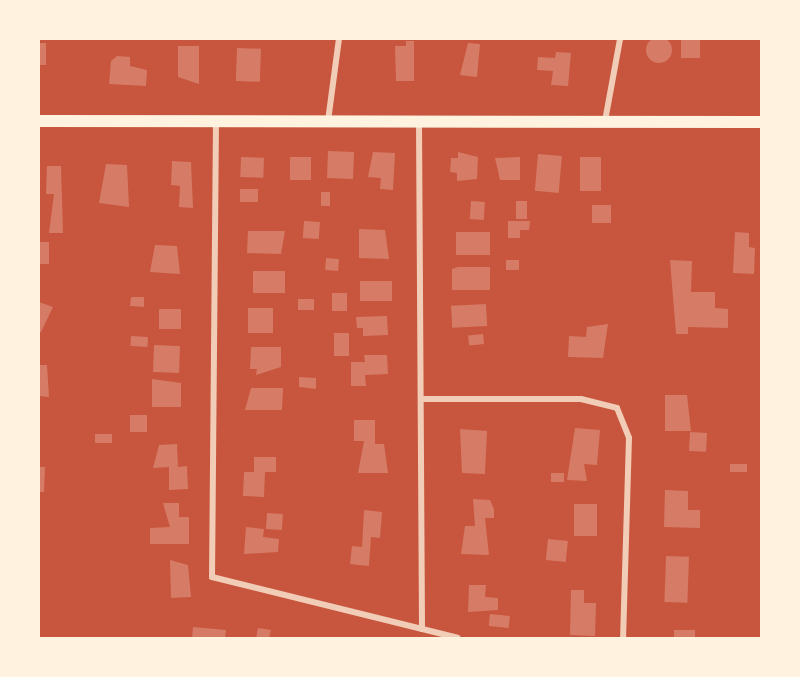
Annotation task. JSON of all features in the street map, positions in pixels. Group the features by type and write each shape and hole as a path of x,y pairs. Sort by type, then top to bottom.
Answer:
{"main road":[{"path":"39,121 761,122"}],"street":[{"path":"328,121 339,39"},
{"path":"605,121 620,39"},
{"path":"419,121 422,629"},
{"path":"216,122 212,577 458,638"},
{"path":"421,399 580,399 617,408 629,438 623,638"}],"building":[{"path":"659,37 668,41 672,50 668,59 659,63 650,59 646,50 650,41"},
{"path":"681,39 700,39 700,58 681,58"},
{"path":"406,41 414,41 414,81 396,81 395,46 406,46"},
{"path":"39,43 46,43 46,65 39,65"},
{"path":"468,43 480,44 477,77 460,75"},
{"path":"178,46 199,46 199,84 178,77"},
{"path":"237,48 261,49 260,82 236,81"},
{"path":"556,52 571,53 568,86 551,85 553,71 537,70 538,57 555,58"},
{"path":"117,56 130,57 130,66 147,70 146,86 109,84 111,61"},
{"path":"328,151 354,152 353,179 327,178"},
{"path":"373,152 395,153 393,190 380,189 381,178 368,177"},
{"path":"458,152 478,157 477,179 457,181 457,173 450,172 451,158 458,158"},
{"path":"538,154 562,156 559,193 535,191"},
{"path":"241,157 264,158 263,178 240,177"},
{"path":"290,157 311,157 311,180 290,180"},
{"path":"520,157 520,180 500,180 495,158"},
{"path":"580,157 601,157 601,191 580,191"},
{"path":"172,161 191,162 193,208 179,207 180,186 171,185"},
{"path":"106,164 127,165 129,207 99,203"},
{"path":"47,166 61,166 63,233 49,233 54,194 46,194"},
{"path":"240,189 258,189 258,202 240,202"},
{"path":"321,192 330,192 330,206 321,206"},
{"path":"471,201 485,202 484,220 470,219"},
{"path":"516,201 527,201 527,219 516,219"},
{"path":"592,205 611,205 611,223 592,223"},
{"path":"304,221 320,222 319,239 303,238"},
{"path":"508,221 530,221 529,230 520,230 520,238 508,238"},
{"path":"359,229 385,230 389,259 359,258"},
{"path":"248,231 285,231 281,254 247,253"},
{"path":"456,232 490,232 490,255 456,255"},
{"path":"735,232 749,233 749,247 755,248 754,274 733,273"},
{"path":"39,242 49,242 49,264 39,264"},
{"path":"155,245 177,246 180,274 150,272"},
{"path":"326,258 339,259 338,271 325,270"},
{"path":"506,260 519,260 519,270 506,270"},
{"path":"670,260 692,261 691,292 715,292 715,308 728,309 728,328 688,327 688,334 676,334"},
{"path":"490,267 490,290 452,290 452,269"},
{"path":"253,271 285,271 285,293 253,293"},
{"path":"360,281 392,281 392,301 360,301"},
{"path":"332,293 347,293 347,311 332,311"},
{"path":"131,297 144,297 144,307 130,306"},
{"path":"298,299 314,299 314,310 298,310"},
{"path":"39,302 53,307 41,332 39,332"},
{"path":"486,304 487,326 452,328 451,306"},
{"path":"248,308 273,308 273,333 248,333"},
{"path":"159,309 181,309 181,329 159,329"},
{"path":"387,316 388,335 363,336 363,328 357,328 356,317"},
{"path":"608,324 603,358 568,357 569,336 586,337 587,327"},
{"path":"334,333 349,333 349,356 334,356"},
{"path":"483,334 484,344 469,346 468,336"},
{"path":"131,336 148,337 147,347 130,346"},
{"path":"154,345 180,346 179,373 153,372"},
{"path":"251,347 281,347 281,367 256,375 257,369 250,369"},
{"path":"364,355 387,355 388,374 365,375 366,386 351,386 351,362 365,362"},
{"path":"39,365 47,365 49,397 39,396"},
{"path":"299,377 316,378 316,389 299,387"},
{"path":"152,379 181,383 181,407 152,407"},
{"path":"251,388 283,388 282,410 245,410"},
{"path":"665,395 687,395 691,431 665,431"},
{"path":"130,415 147,415 147,432 130,432"},
{"path":"354,420 375,420 375,444 384,444 388,473 358,473 364,441 354,441"},
{"path":"575,428 600,430 597,465 584,464 587,481 567,480"},
{"path":"460,429 487,431 485,474 462,473"},
{"path":"690,432 707,433 706,452 689,451"},
{"path":"95,434 112,434 112,443 95,443"},
{"path":"177,444 178,467 187,466 188,489 169,490 169,467 153,468 159,445"},
{"path":"254,457 276,457 276,472 265,472 264,497 243,496 244,472 254,472"},
{"path":"730,464 747,464 747,472 730,472"},
{"path":"39,467 45,467 44,492 39,492"},
{"path":"551,473 564,473 564,482 551,482"},
{"path":"665,490 688,491 688,510 700,510 700,528 664,527"},
{"path":"473,499 490,500 494,509 494,518 485,518 489,555 461,554 465,526 475,526"},
{"path":"163,503 179,503 179,517 189,517 189,544 150,544 150,528 170,527"},
{"path":"574,504 597,504 597,536 574,536"},
{"path":"364,510 382,512 380,538 371,537 369,566 350,564 352,546 362,547"},
{"path":"267,513 283,514 282,530 266,529"},
{"path":"246,527 264,529 263,537 279,539 278,552 244,554"},
{"path":"548,539 568,541 566,562 546,560"},
{"path":"666,556 689,557 687,603 664,602"},
{"path":"170,560 188,565 191,597 171,598"},
{"path":"469,585 486,585 485,597 498,598 498,610 468,612"},
{"path":"571,590 584,590 584,603 596,603 595,636 570,635"},
{"path":"490,614 510,616 509,628 489,626"},
{"path":"193,627 226,630 225,638 192,638"},
{"path":"258,628 271,630 269,638 256,638"},
{"path":"674,630 695,630 695,638 674,638"}]}
